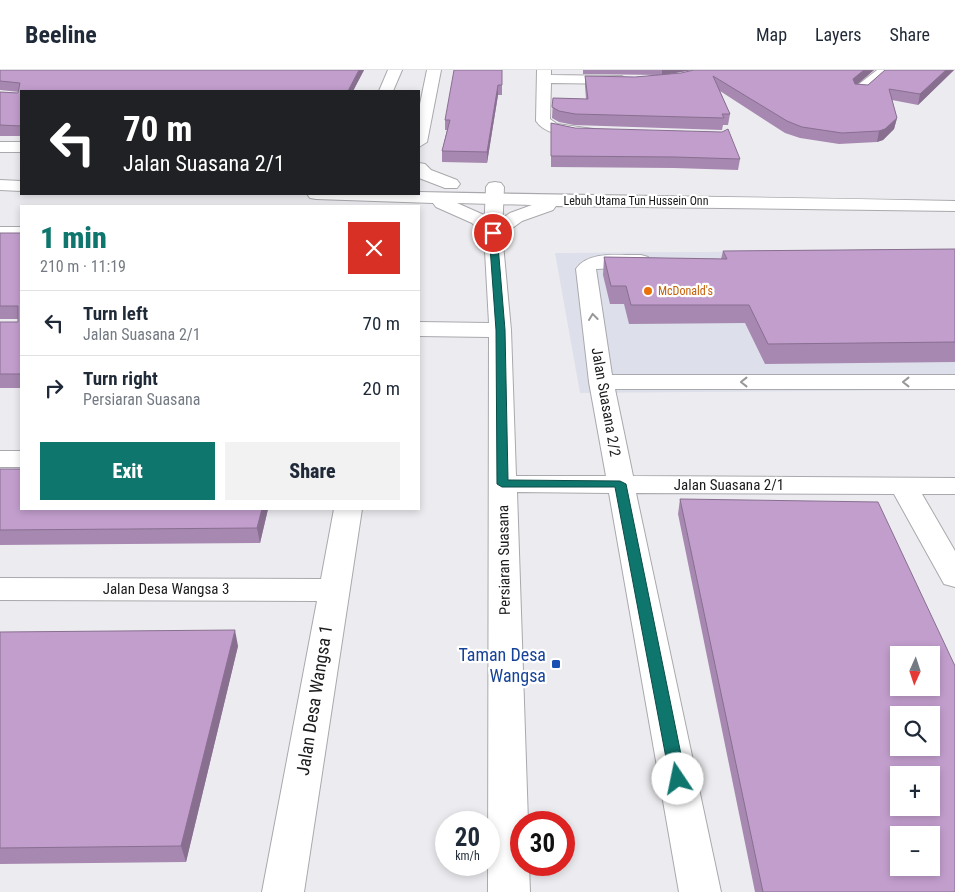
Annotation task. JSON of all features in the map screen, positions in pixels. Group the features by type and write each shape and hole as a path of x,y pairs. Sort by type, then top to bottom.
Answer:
{"street":[{"path":"386,90 395,70"},
{"path":"420,137 434,70"},
{"path":"859,91 885,70"},
{"path":"604,132 574,132 553,128 543,121 544,74 637,81"},
{"path":"0,147 20,147"},
{"path":"420,169 425,174 452,184"},
{"path":"0,175 20,176"},
{"name":"Lebuh Utama Tun Hussein Onn","path":"420,189 452,184 494,193 587,202 710,201 955,206"},
{"path":"0,186 20,186"},
{"name":"Lebuh Utama Tun Hussein Onn","path":"420,190 494,193 955,196"},
{"path":"420,193 467,212 487,226 493,233 516,217 538,208 587,202"},
{"name":"Persiaran Suasana","path":"494,193 493,233 500,330 509,892"},
{"path":"0,233 20,233"},
{"name":"Jalan Suasana 2/2","path":"664,261 596,262 589,265 586,269 601,382 700,892"},
{"path":"420,330 500,330"},
{"path":"601,382 955,382"},
{"path":"0,459 20,459"},
{"name":"Jalan Suasana 2/1","path":"502,484 955,486"},
{"path":"903,485 955,577"},
{"name":"Jalan Desa Wangsa 1","path":"283,892 348,510"},
{"name":"Jalan Desa Wangsa 3","path":"0,589 333,590"}],"shaded area":[{"path":"955,250 955,390 580,393 555,253"}],"building":[{"path":"0,70 359,70 349,90 20,90 20,126 0,125 0,92 18,93 20,83 0,81"},
{"path":"454,70 502,70 502,85 498,85 487,152 442,151 450,120 445,120"},
{"path":"694,70 864,70 853,79 855,84 868,85 885,70 946,70 920,94 889,89 897,118 885,129 879,131 842,133 802,127 787,121 713,76 730,114 722,114 724,118 575,114 559,111 552,107 553,98 588,99 585,76 635,77"},
{"path":"551,123 575,128 722,132 728,129 740,159 551,156"},
{"path":"0,233 20,233 20,374 0,374 0,322 18,322 18,306 0,306"},
{"path":"955,249 955,342 768,344 749,305 631,305 626,286 611,286 604,257 727,259 723,251"},
{"path":"0,469 20,469 20,510 262,510 257,528 0,530"},
{"path":"680,499 878,502 955,666 955,892 763,892"},
{"path":"235,630 181,846 0,848 0,632"}],"place":[{"name":"McDonald's","path":"648,291"},
{"name":"Taman Desa Wangsa","path":"556,664"}],"route":[{"path":"493,233 500,330 502,484 620,484 678,779"}]}
